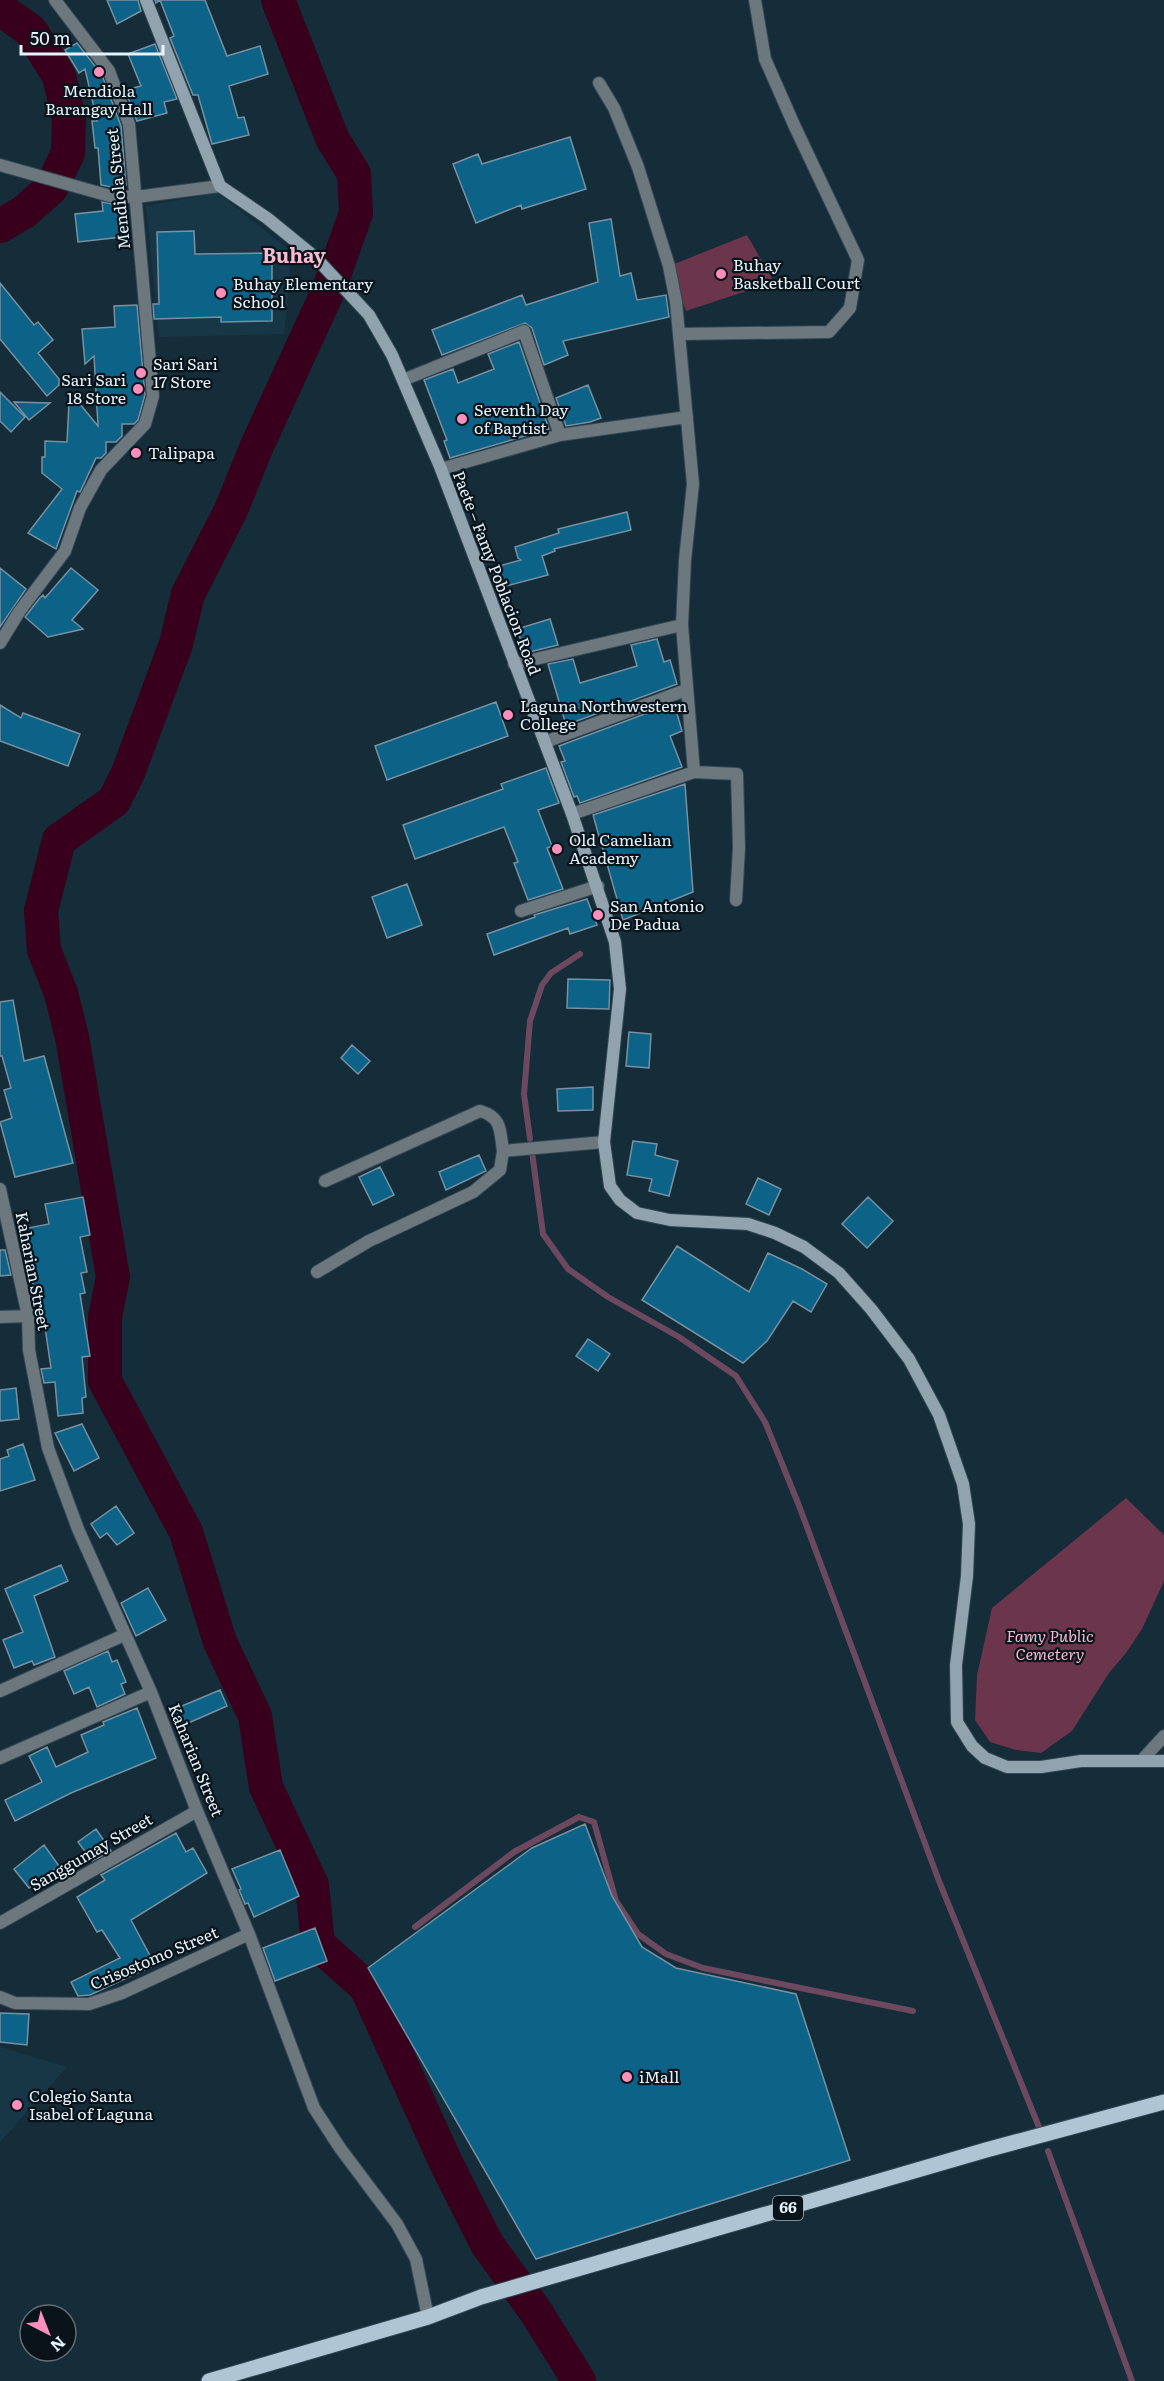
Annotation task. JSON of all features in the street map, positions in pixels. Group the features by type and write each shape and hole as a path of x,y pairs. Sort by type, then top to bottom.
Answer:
{"main road":[{"path":"146,0 220,186"},
{"name":"Paete – Famy Poblacion Road","path":"220,186 267,218 316,258 369,315 392,355 441,469 572,814 615,942 620,989 604,1142 610,1186 620,1200 637,1214 670,1220 748,1224 775,1233 804,1247 839,1273 871,1309 909,1359 939,1415 963,1484 969,1524 967,1576 956,1665 957,1722 972,1746 985,1758 1007,1767 1041,1767 1081,1761 1164,1761"},
{"name":"66","path":"209,2381 428,2317 481,2297 986,2150 1164,2102"}],"street":[{"name":"Mendiola Street","path":"0,643 19,612 65,551 80,508 101,470 145,424 153,396 129,124 109,71 55,0"},
{"path":"679,334 829,332 850,308 858,260 765,59 755,0"},
{"path":"599,82 614,108 638,167 669,266 679,334 693,484 685,560 682,625 686,690 692,733 693,772"},
{"path":"0,165 99,194 136,197 220,186"},
{"path":"402,380 524,331 560,435"},
{"path":"441,469 560,435 687,417"},
{"path":"514,664 682,625"},
{"path":"544,742 686,690"},
{"path":"572,814 693,772 737,774 739,848 736,900"},
{"path":"521,911 598,886"},
{"path":"317,1272 369,1241 473,1192 500,1170 503,1151 498,1123 491,1114 480,1111 325,1181"},
{"path":"503,1151 604,1142"},
{"name":"Kaharian Street","path":"0,1189 28,1316 29,1350 48,1448 78,1529 151,1692 197,1811 249,1934 314,2108 340,2148 397,2224 416,2259 428,2317"},
{"path":"0,1317 28,1316"},
{"path":"0,1691 124,1635"},
{"path":"0,1758 151,1692"},
{"path":"1142,1760 1164,1736"},
{"name":"Sanggumay Street","path":"0,1923 197,1811"},
{"name":"Crisostomo Street","path":"0,1997 15,2003 89,2004 122,1993 249,1934"}],"shaded area":[{"name":"Buhay Elementary School","path":"218,193 292,252 284,334 159,337 146,206"},
{"name":"Colegio Santa Isabel of Laguna","path":"0,2047 67,2067 0,2142"}],"green space":[{"name":"Buhay Basketball Court","path":"747,235 774,282 686,311 669,266"},
{"name":"Famy Public Cemetery","path":"1126,1498 1164,1535 1164,1581 1142,1629 1109,1673 1072,1731 1041,1753 1016,1750 990,1742 975,1720 977,1675 992,1608"}],"building":[{"path":"107,0 138,0 141,11 117,24"},
{"path":"160,0 205,0 227,56 260,46 268,74 229,86 238,118 244,117 249,135 212,144 198,95 193,95 170,38 174,36"},
{"path":"77,43 102,75 121,126 126,185 116,186 116,188 101,185 98,148 95,148 92,121 97,121 85,69 79,73 65,50"},
{"path":"155,44 177,99 164,102 167,113 137,121 125,90 141,86 128,54"},
{"path":"570,137 586,189 522,209 521,205 476,223 453,164 478,154 482,164"},
{"path":"102,202 118,205 122,237 78,242 75,214 103,211"},
{"path":"611,219 620,276 631,273 637,300 666,295 669,317 563,341 568,355 544,365 532,328 525,323 442,355 432,330 522,295 526,305 598,282 589,223"},
{"path":"194,231 195,254 272,253 272,321 221,322 221,317 154,319 153,304 159,304 157,232"},
{"path":"0,283 34,325 38,322 53,340 38,353 59,379 59,385 47,396 0,339"},
{"path":"137,305 145,395 138,420 134,424 122,424 122,436 116,442 106,442 106,453 101,458 96,458 80,492 77,491 56,549 28,533 62,489 42,473 42,457 45,457 45,441 67,442 69,403 79,403 98,426 94,356 85,364 82,329 115,327 114,306"},
{"path":"519,342 549,429 450,458 444,441 447,440 424,380 453,369 458,383 494,369 488,354"},
{"path":"588,385 601,418 566,426 556,398"},
{"path":"0,392 25,417 11,432 0,421"},
{"path":"14,402 50,403 29,420"},
{"path":"627,512 631,530 554,549 555,551 542,556 548,575 498,588 492,568 521,560 518,558 515,547 559,533 558,529"},
{"path":"0,568 26,589 0,627"},
{"path":"71,568 98,590 72,620 83,629 48,637 25,617 39,599 43,595 45,598"},
{"path":"550,619 558,645 525,653 517,629"},
{"path":"657,639 664,662 670,660 677,684 566,725 548,664 573,659 580,683 637,666 631,645"},
{"path":"496,702 508,736 387,780 375,746"},
{"path":"674,703 682,731 670,736 682,767 580,803 577,796 574,797 561,762 565,761 559,746"},
{"path":"0,705 21,718 23,713 80,734 68,766 0,741"},
{"path":"546,768 559,803 538,810 552,846 547,848 563,889 528,900 514,863 518,862 504,827 415,859 403,825 503,789 501,784"},
{"path":"685,784 693,892 623,920 593,815"},
{"path":"407,884 422,925 387,938 372,897"},
{"path":"587,899 597,925 570,934 568,928 494,955 487,934 535,917 534,915"},
{"path":"568,979 610,980 609,1009 567,1008"},
{"path":"13,1000 24,1061 44,1056 73,1163 15,1177 0,1122 12,1118 4,1090 11,1088 2,1056 0,1056 0,1002"},
{"path":"629,1032 651,1034 649,1068 626,1066"},
{"path":"352,1045 370,1061 358,1074 341,1058"},
{"path":"593,1087 593,1110 558,1111 557,1089"},
{"path":"633,1141 657,1144 655,1155 678,1161 669,1196 649,1191 652,1179 627,1175"},
{"path":"479,1155 486,1171 446,1190 439,1172"},
{"path":"380,1167 394,1195 373,1205 359,1177"},
{"path":"758,1178 781,1189 769,1215 746,1204"},
{"path":"83,1197 90,1235 80,1237 87,1272 81,1273 85,1293 80,1294 90,1356 82,1357 86,1397 82,1398 83,1413 58,1416 55,1382 44,1383 41,1369 51,1368 40,1294 35,1295 31,1273 27,1273 18,1230 49,1224 45,1204"},
{"path":"868,1197 893,1221 867,1248 842,1224"},
{"path":"677,1246 749,1292 768,1253 827,1284 811,1312 793,1301 767,1341 743,1363 642,1300"},
{"path":"0,1250 5,1250 11,1275 0,1276"},
{"path":"588,1339 610,1354 598,1371 576,1356"},
{"path":"16,1388 19,1419 0,1421 0,1390"},
{"path":"82,1424 99,1458 74,1471 55,1433"},
{"path":"23,1444 35,1480 0,1491 0,1459 9,1456 7,1450"},
{"path":"116,1506 134,1533 117,1545 107,1533 100,1538 91,1524"},
{"path":"61,1565 68,1581 34,1596 55,1657 34,1665 32,1661 14,1668 3,1640 23,1632 5,1589"},
{"path":"148,1588 166,1620 136,1636 121,1603"},
{"path":"108,1651 112,1662 117,1660 126,1682 121,1684 125,1694 97,1707 89,1687 74,1694 64,1671"},
{"path":"220,1690 227,1706 177,1728 170,1711"},
{"path":"137,1708 156,1758 71,1793 15,1821 5,1800 42,1782 29,1756 47,1747 56,1767 88,1752 81,1735 104,1725 103,1722"},
{"name":"iMall","path":"585,1824 612,1896 642,1947 676,1968 796,1994 850,2160 536,2259 368,1968 532,1848"},
{"path":"96,1829 111,1851 92,1861 78,1842"},
{"path":"176,1833 186,1852 193,1848 207,1873 131,1920 155,1965 90,1995 78,1996 71,1982 120,1958 102,1930 97,1932 77,1897 105,1880 101,1875"},
{"path":"44,1845 59,1866 29,1888 14,1869"},
{"path":"280,1850 299,1896 254,1917 248,1903 245,1904 232,1869"},
{"path":"315,1928 327,1961 275,1981 263,1948"},
{"path":"0,2013 29,2014 27,2045 0,2042"}],"waterway":[{"path":"278,0 332,138 354,174 356,213 329,289 256,448 231,510 188,594 176,644 128,773 114,801 59,840 41,911 44,950 61,993 72,1037 113,1277 105,1317 105,1381 186,1532 220,1642 255,1716 266,1787 312,1885 318,1944 366,1987 447,2165 487,2244 536,2312 579,2381"},
{"path":"0,9 31,31 59,76 69,118 68,153 51,188 24,212 0,226"},
{"path":"530,1139 524,1094 530,1021 542,985 551,973 580,954"},
{"path":"532,1152 543,1234 568,1269 608,1297 679,1337 736,1376 765,1422 798,1503 939,1881 1039,2127"},
{"path":"415,1927 514,1852 579,1817 594,1822 616,1901 638,1934 666,1954 703,1968 913,2011"},
{"path":"1048,2151 1132,2381"}],"place":[{"name":"Mendiola Barangay Hall","path":"99,72"},
{"name":"Buhay Basketball Court","path":"721,274"},
{"name":"Buhay Elementary School","path":"221,293"},
{"name":"Sari Sari 17 Store","path":"141,373"},
{"name":"Sari Sari 18 Store","path":"138,389"},
{"name":"Seventh Day of Baptist","path":"462,419"},
{"name":"Talipapa","path":"136,453"},
{"name":"Laguna Northwestern College","path":"508,715"},
{"name":"Old Camelian Academy","path":"557,849"},
{"name":"San Antonio De Padua","path":"598,915"},
{"name":"iMall","path":"627,2077"},
{"name":"Colegio Santa Isabel of Laguna","path":"17,2105"}],"district":[{"name":"Buhay","path":"294,256"}]}
